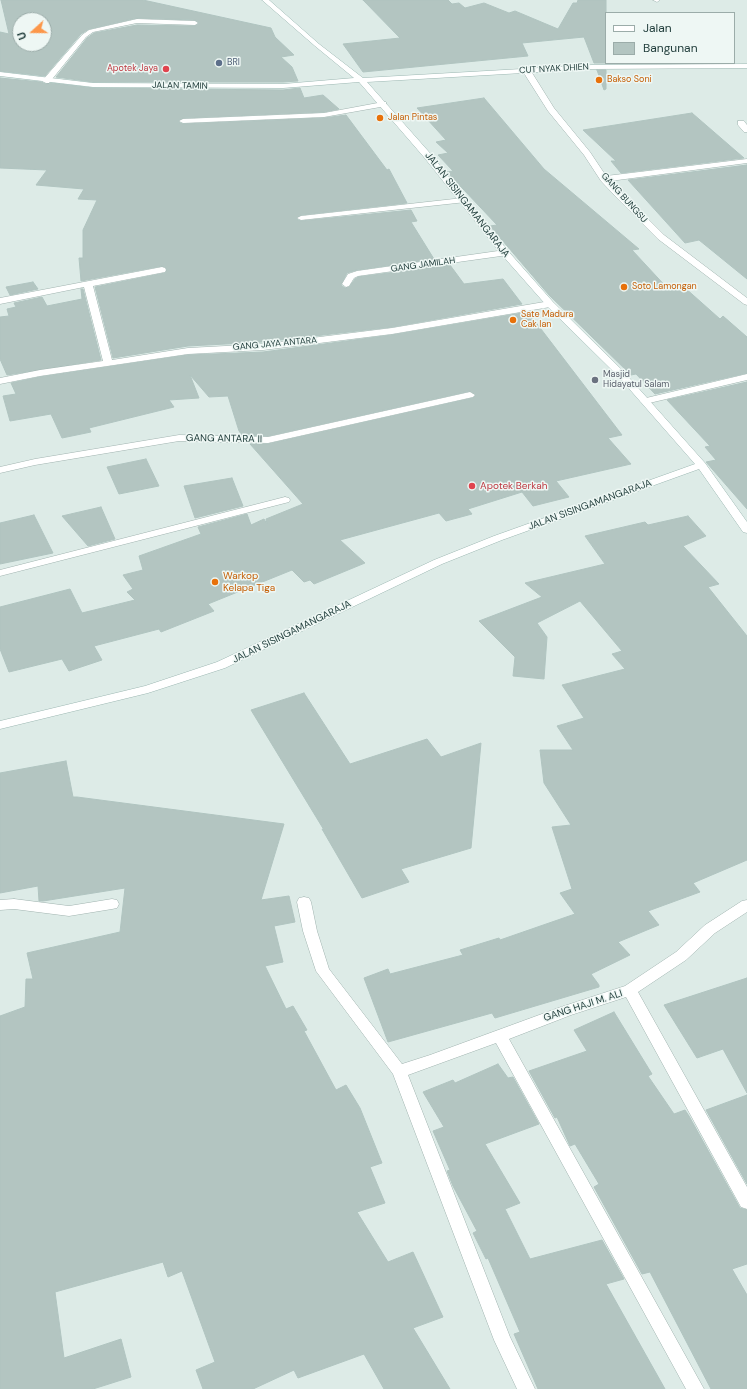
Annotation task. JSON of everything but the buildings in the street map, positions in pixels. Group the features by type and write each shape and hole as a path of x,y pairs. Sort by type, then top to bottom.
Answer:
{"street":[{"name":"JALAN SISINGAMANGARAJA","path":"0,725 148,689 221,665 438,562 498,538 701,465 621,374 550,304 505,254 426,154 361,80 264,0"},
{"path":"46,81 84,36 91,31 137,21 195,23"},
{"name":"CUT NYAK DHIEN","path":"361,80 592,67 747,66"},
{"name":"GANG BUNGSU","path":"526,70 551,109 587,154 604,179 661,237 747,302"},
{"name":"JALAN TAMIN","path":"0,74 46,81 111,86 283,86 361,80"},
{"path":"183,121 324,115 383,104"},
{"path":"741,123 747,130"},
{"path":"604,179 747,161"},
{"path":"301,218 463,200"},
{"name":"GANG JAMILAH","path":"346,284 351,276 357,274 505,254"},
{"path":"0,301 162,270"},
{"path":"88,284 108,363"},
{"name":"GANG JAYA ANTARA","path":"0,381 40,373 188,351 263,347 392,331 550,304"},
{"path":"645,401 747,377"},
{"name":"GANG ANTARA II","path":"0,470 35,462 179,438 268,440 470,395"},
{"path":"701,465 747,530"},
{"path":"0,573 285,500"},
{"path":"304,902 310,931 323,972 399,1071 503,1340 526,1389"},
{"path":"0,905 14,904 69,911 112,904"},
{"name":"GANG HAJI M. ALI","path":"399,1071 432,1061 499,1035 630,990 681,956 710,929 747,905"},
{"path":"630,990 747,1202"},
{"path":"499,1035 696,1389"}],"place":[{"name":"BRI","path":"219,63"},
{"name":"Apotek Jaya","path":"166,69"},
{"name":"Bakso Soni","path":"599,80"},
{"name":"Jalan Pintas","path":"380,118"},
{"name":"Soto Lamongan","path":"624,287"},
{"name":"Sate Madura Cak Ian","path":"513,320"},
{"name":"Masjid Hidayatul Salam","path":"595,380"},
{"name":"Apotek Berkah","path":"472,486"},
{"name":"Warkop Kelapa Tiga","path":"215,582"}]}
